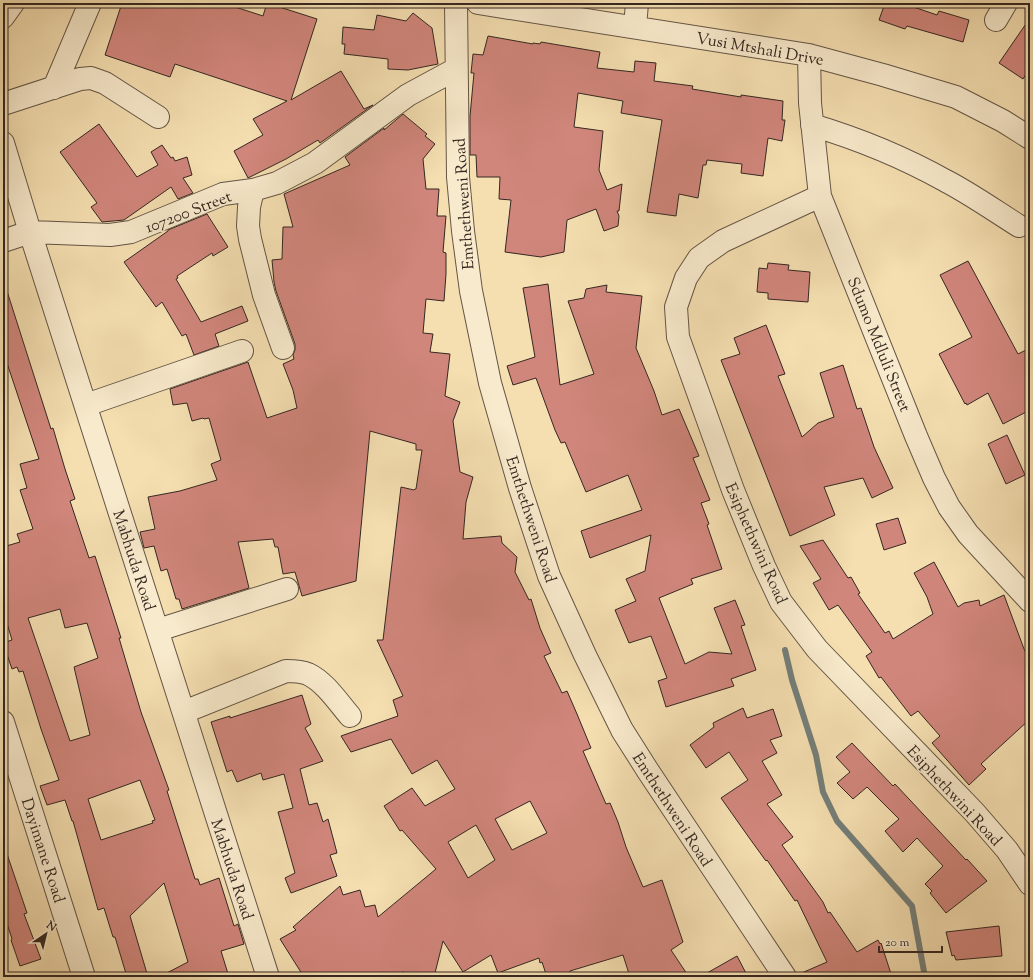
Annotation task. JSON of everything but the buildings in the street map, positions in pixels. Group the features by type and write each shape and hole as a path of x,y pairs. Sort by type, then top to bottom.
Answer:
{"street":[{"path":"3,17 13,3"},
{"path":"54,88 90,3"},
{"name":"Emthethweni Road","path":"456,3 458,177 471,291 490,383 520,488 549,576 585,655 622,730 785,977"},
{"name":"Vusi Mtshali Drive","path":"478,3 809,55 956,97 1003,121 1030,138"},
{"path":"635,27 637,3"},
{"name":"Sdumo Mdluli Street","path":"809,55 812,124 820,196 934,478 949,507 968,534 1030,602"},
{"name":"107200 Street","path":"30,232 110,235 131,232 223,194 253,190 277,183 315,162 408,95 456,69"},
{"path":"3,104 80,79 91,78 105,83 158,117"},
{"path":"812,124 840,133 911,162 948,182 1019,226"},
{"name":"Mabhuda Road","path":"3,143 30,232 268,977"},
{"path":"253,190 249,207 248,226 250,239 264,295 283,348"},
{"name":"Esiphethwini Road","path":"820,196 723,241 699,258 686,278 676,307 678,338 733,490 764,566 781,602 817,649 976,813 1007,850 1030,884"},
{"path":"3,241 30,232"},
{"path":"86,405 242,351"},
{"path":"158,630 287,589"},
{"path":"184,712 286,671 299,671 308,674 321,683 350,716"},
{"name":"Dayimane Road","path":"3,722 84,977"}],"waterway":[{"path":"785,650 792,680 816,755 823,792 837,821 912,906 925,977"}]}
